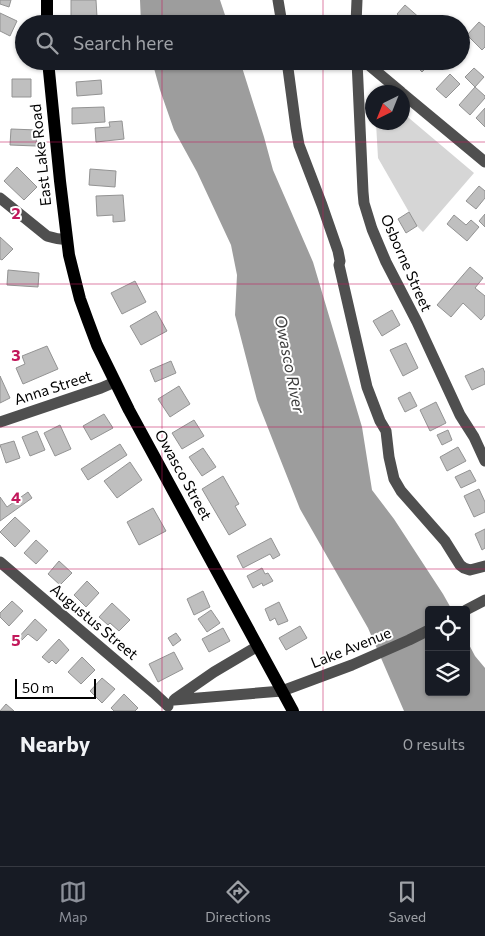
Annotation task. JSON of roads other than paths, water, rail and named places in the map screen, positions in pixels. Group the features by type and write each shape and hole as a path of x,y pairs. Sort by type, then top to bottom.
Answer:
{"main road":[{"path":"47,0 47,15"},
{"name":"East Lake Road","path":"49,70 67,242"},
{"name":"Owasco Street","path":"67,242 74,276 97,345 129,410 293,711"}],"street":[{"path":"278,0 280,15"},
{"path":"356,15 357,0"},
{"path":"288,70 299,145 338,252 339,265 367,387 380,421 386,430 394,479 401,490 445,541 464,568 470,570 485,566"},
{"name":"Osborne Street","path":"358,70 363,192 364,203 372,230 460,415 474,437 485,461"},
{"path":"375,70 392,85"},
{"path":"410,100 485,162"},
{"path":"0,198 47,236 67,242"},
{"name":"Anna Street","path":"0,422 115,382"},
{"name":"Augustus Street","path":"0,562 168,706"},
{"path":"470,608 484,601"},
{"name":"Lake Avenue","path":"168,706 282,691 352,665 425,632"},
{"path":"168,706 196,683 258,646"}],"water":[{"path":"140,0 220,0 225,15 141,15"},
{"name":"Owasco River","path":"154,70 243,70 273,170 313,262 362,427 372,490 394,519 450,606 425,606 425,696 470,696 470,647 485,668 485,711 404,711 368,628 300,509 257,400 235,315 237,275 231,245 197,172 174,130"}]}
